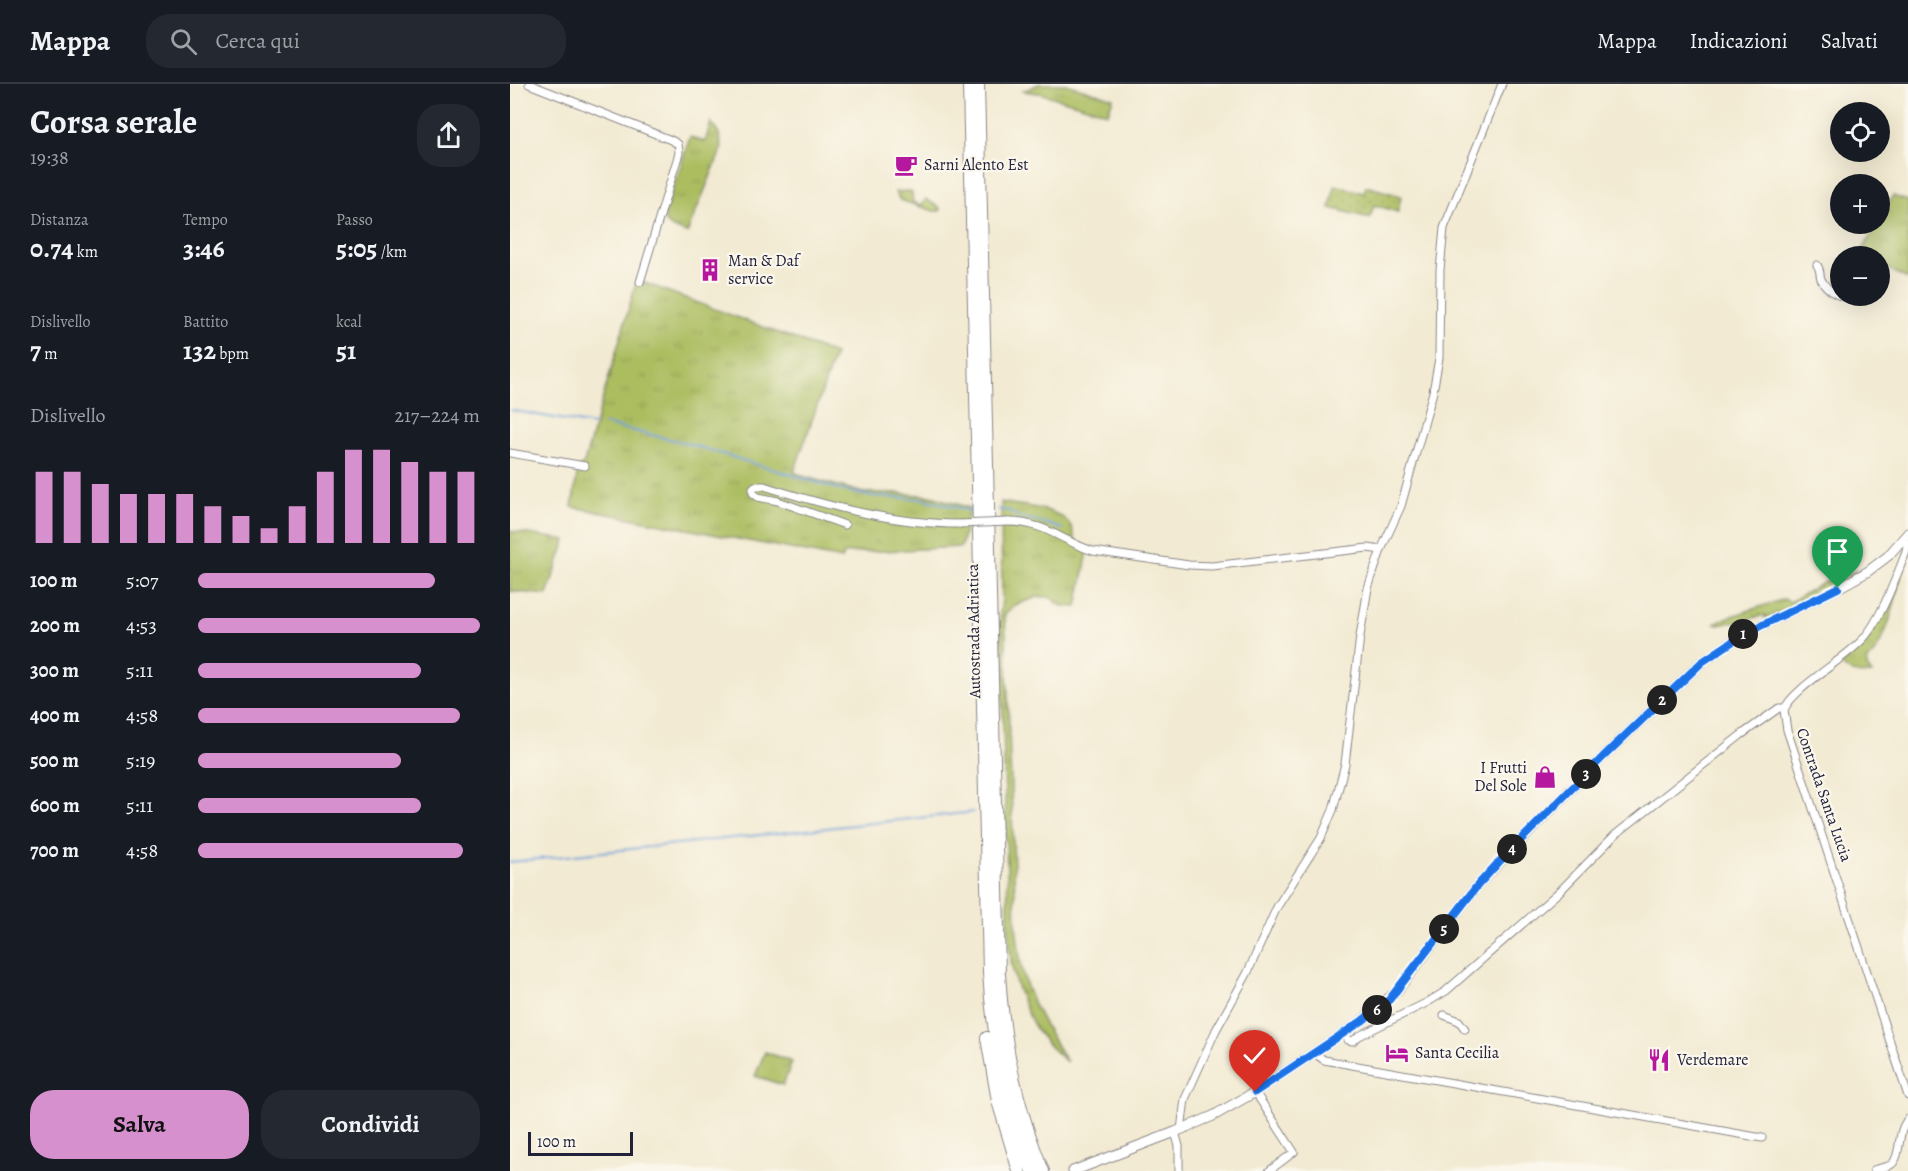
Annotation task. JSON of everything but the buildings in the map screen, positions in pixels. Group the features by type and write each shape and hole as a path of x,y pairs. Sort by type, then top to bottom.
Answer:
{"highway":[{"name":"Autostrada Adriatica","path":"969,84 991,998 1000,1068 1015,1125 1032,1171"},
{"name":"Autostrada Adriatica","path":"978,84 999,974 1004,1033 1015,1089 1028,1135 1043,1171"},
{"path":"987,889 982,898 985,1021 998,1101 1019,1171"}],"street":[{"path":"529,84 678,144 679,153 640,282"},
{"path":"1179,1171 1178,1131 1185,1099 1216,1030 1247,974 1277,908 1321,838 1333,810 1345,764 1368,588 1381,550 1401,506 1433,392 1439,358 1440,270 1444,228 1503,84"},
{"path":"1817,265 1821,271 1822,281 1830,288"},
{"path":"510,453 585,466"},
{"path":"845,525 778,501 758,497 753,493 753,488 764,486 845,509 910,521 960,524 1008,522 1034,525 1093,551 1189,565 1212,566 1368,548 1381,550"},
{"path":"1345,1033 1348,1040 1353,1041 1446,991 1560,891 1615,835 1741,735 1779,708 1784,708 1791,698 1845,656 1868,633 1906,552 1905,536"},
{"path":"1073,1171 1213,1116 1255,1092 1362,1021 1389,1000 1499,862 1603,757 1702,662 1744,634 1858,578 1878,564 1905,536"},
{"name":"Contrada Santa Lucia","path":"1784,708 1787,730 1908,1096"},
{"path":"1444,1015 1459,1021 1465,1029"},
{"path":"1314,1053 1324,1060 1762,1138"},
{"path":"1255,1092 1294,1152 1269,1171"},
{"path":"1874,1170 1889,1166 1898,1156 1901,1133 1908,1119"}],"green space":[{"path":"1039,84 1066,84 1113,98 1108,113 1039,93 1023,91"},
{"path":"711,122 719,134 722,148 687,233 665,222 665,213 690,137 705,142"},
{"path":"1335,185 1364,193 1366,186 1401,196 1398,212 1374,205 1370,218 1330,208"},
{"path":"909,191 912,193 913,202 921,206 926,199 940,208 940,211 934,211 900,200 895,192"},
{"path":"1893,196 1908,201 1908,279 1890,270 1890,246 1865,246 1872,234 1890,234 1890,202"},
{"path":"637,280 835,354 794,472 864,493 931,496 970,508 961,547 845,553 842,559 572,507 578,468 584,463"},
{"path":"1001,502 1054,513 1068,522 1078,544 1088,551 1077,607 1062,606 1049,597 1038,597 1015,605 1005,614 1016,926 1019,953 1025,981 1035,1005 1067,1062 1043,1039 1028,1013 1019,992 1010,947 1000,614 1002,600"},
{"path":"510,531 566,540 547,595 510,591"},
{"path":"1860,570 1828,589 1765,619 1766,615 1719,625 1715,623 1784,599 1790,602 1832,578"},
{"path":"1901,575 1885,632 1867,662 1867,667 1872,674 1858,674 1839,665 1871,634"},
{"path":"765,1052 792,1062 783,1085 755,1076"}],"waterway":[{"path":"510,410 593,425"},
{"path":"604,424 686,443 841,490 870,496 923,499 971,511"},
{"path":"998,509 1009,511 1020,518 1062,529"},
{"path":"510,862 974,812"}],"place":[{"name":"Sarni Alento Est","path":"906,165"},
{"name":"Man & Daf service","path":"710,270"},
{"name":"I Frutti Del Sole","path":"1545,777"},
{"name":"Santa Cecilia","path":"1397,1053"},
{"name":"Verdemare","path":"1659,1060"}],"route":[{"path":"1255,1092 1362,1021 1389,1000 1477,886 1499,862 1603,757 1702,662 1744,634 1838,588"}]}
